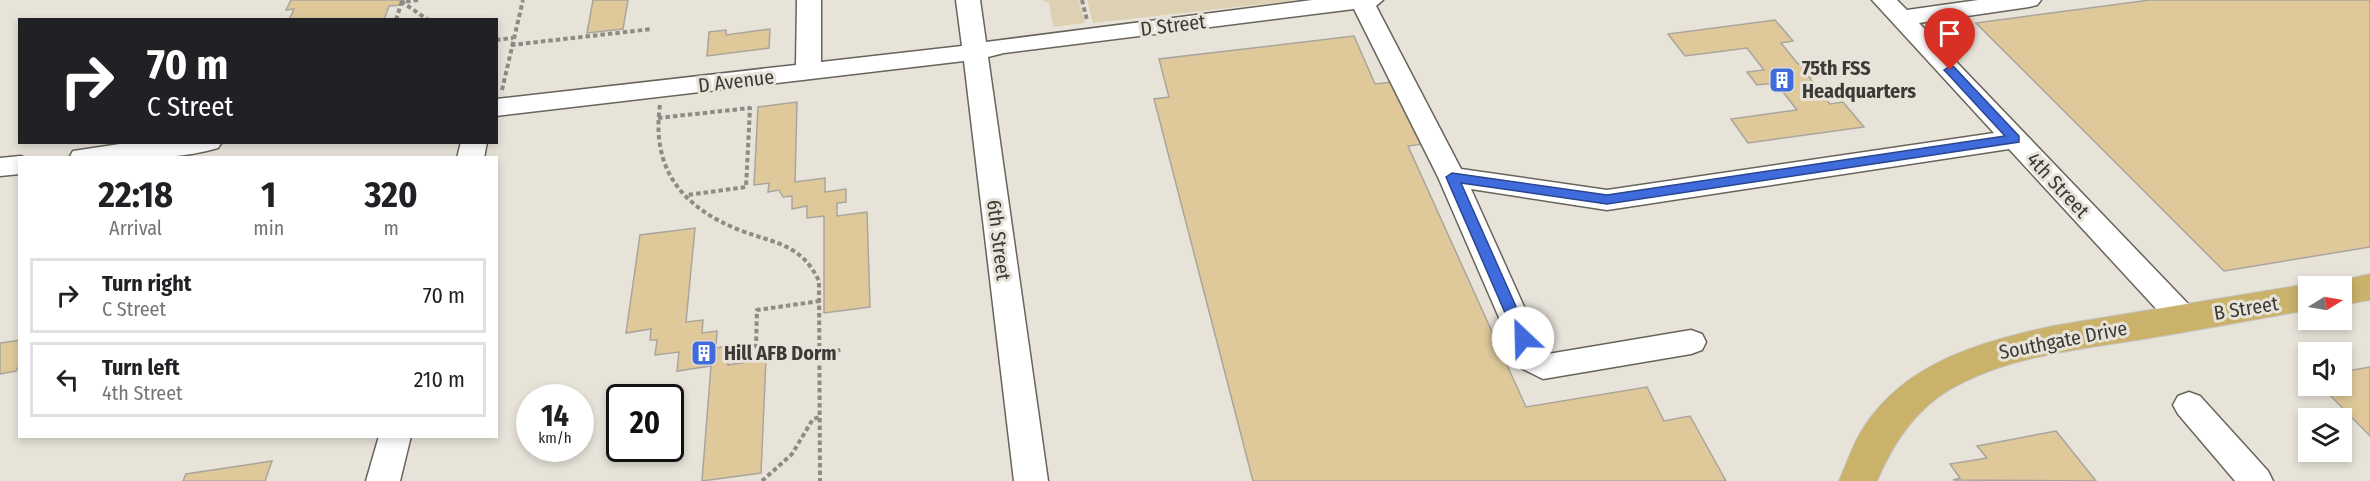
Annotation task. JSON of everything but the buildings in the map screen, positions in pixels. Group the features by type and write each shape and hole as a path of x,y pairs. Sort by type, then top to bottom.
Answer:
{"main road":[{"path":"2352,290 2370,287"},
{"name":"B Street","path":"2183,318 2298,299"},
{"name":"Southgate Drive","path":"1858,481 1869,454 1894,416 1921,390 1953,370 1985,355 2021,345 2183,318"}],"lane":[{"path":"808,72 809,0"},
{"name":"6th Street","path":"968,0 1030,481"},
{"path":"1893,9 2029,0"},
{"path":"1366,1 1452,177 1532,358 1543,367 1691,342"},
{"name":"D Street","path":"975,52 1004,45 1366,1"},
{"name":"4th Street","path":"1893,9 2183,318"},
{"name":"D Avenue","path":"498,108 975,52"},
{"path":"1452,177 1607,200 2015,139"},
{"path":"98,156 193,144"},
{"path":"0,167 18,165"},
{"path":"2188,405 2256,481"},
{"path":"383,481 395,438"}],"path":[{"path":"402,1 418,0"},
{"path":"498,104 523,0"},
{"path":"1082,0 1089,27"},
{"path":"397,18 402,1"},
{"path":"402,1 425,18"},
{"path":"511,45 652,29"},
{"path":"498,40 513,38"},
{"path":"660,98 659,152 673,179 687,195 721,222 742,231 785,243 804,256 815,270 819,281 820,301 820,481"},
{"path":"658,118 750,108 747,187 687,195"},
{"path":"820,301 757,310 756,346 768,360 841,350"},
{"path":"762,481 791,458 805,437 813,419 820,417"}],"shaded area":[{"path":"1042,0 1079,0 1085,23 1053,27 1049,3"},
{"path":"1087,0 1300,0 1093,23"}],"place":[{"name":"75th FSS Headquarters","path":"1782,80"},
{"name":"Hill AFB Dorm","path":"704,353"}],"route":[{"path":"1523,338 1452,177 1607,200 2015,139 1950,70"}]}
